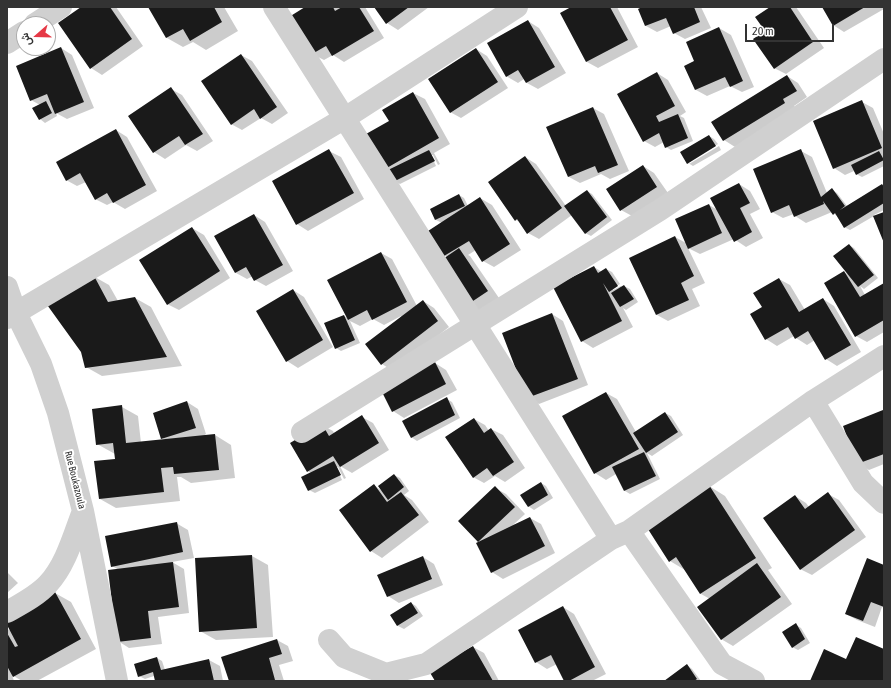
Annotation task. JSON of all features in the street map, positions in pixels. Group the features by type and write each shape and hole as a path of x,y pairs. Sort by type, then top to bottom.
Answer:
{"street":[{"path":"47,16 61,7"},
{"path":"274,7 476,324 620,535 722,664 754,681"},
{"path":"12,315 345,118 517,7"},
{"path":"7,43 16,37"},
{"path":"302,432 660,210 884,59"},
{"name":"Rue Boukazoula","path":"7,287 12,315 41,364 58,413 83,511 117,681"},
{"path":"329,640 344,657 386,674 426,664 620,535 813,401 884,356"},
{"path":"813,401 863,483 884,503"},
{"path":"7,612 48,585 60,570 83,511"}],"building":[{"path":"81,7 110,7 132,39 90,69 58,23"},
{"path":"148,7 214,7 222,22 190,41 183,29 166,38"},
{"path":"305,7 333,7 335,11 342,7 359,7 374,31 332,56 326,46 312,54 289,17"},
{"path":"374,7 409,7 386,24"},
{"path":"571,7 610,7 628,40 586,62 560,13"},
{"path":"642,7 694,7 700,22 673,34 666,18 645,26 638,9"},
{"path":"770,7 790,7 813,42 774,69 753,39 765,31 755,17"},
{"path":"822,7 865,7 833,26"},
{"path":"528,20 555,67 526,83 518,70 506,77 487,43"},
{"path":"719,27 743,81 730,87 725,77 695,90 684,66 694,61 686,42"},
{"path":"61,47 84,102 55,114 47,94 30,101 16,66 40,56 56,56 56,49"},
{"path":"476,48 498,82 450,113 428,79"},
{"path":"241,54 277,107 260,119 254,109 231,125 201,81"},
{"path":"657,72 675,106 656,116 659,122 678,114 688,138 665,148 659,133 643,142 617,94"},
{"path":"787,75 797,91 783,99 785,103 723,141 711,122"},
{"path":"171,87 203,134 185,145 179,136 153,153 128,116"},
{"path":"413,92 439,138 385,169 366,134 389,121 382,110"},
{"path":"862,100 882,148 833,169 813,121"},
{"path":"46,101 52,113 39,120 32,108"},
{"path":"593,107 618,165 598,173 595,166 568,177 546,127"},
{"path":"116,129 146,185 113,203 107,193 95,200 80,173 66,181 56,162"},
{"path":"709,135 716,146 687,164 680,152"},
{"path":"329,149 354,193 296,225 272,181"},
{"path":"801,149 821,197 832,188 845,206 840,210 882,184 884,187 884,203 844,228 835,213 833,215 823,201 824,204 794,217 789,205 771,213 753,169"},
{"path":"429,150 435,161 393,182 388,170"},
{"path":"879,151 884,160 856,175 851,165"},
{"path":"525,156 562,208 527,234 517,219 515,221 488,182"},
{"path":"643,165 657,187 620,211 606,189"},
{"path":"739,183 750,203 740,208 752,232 734,242 710,198"},
{"path":"587,190 607,217 585,234 564,206"},
{"path":"459,194 465,206 435,220 430,209"},
{"path":"480,197 510,244 482,262 469,241 444,256 428,231"},
{"path":"709,204 722,233 688,249 675,219"},
{"path":"884,212 884,243 873,216"},
{"path":"254,214 283,265 254,281 246,267 235,273 214,236"},
{"path":"192,227 220,271 167,305 139,260"},
{"path":"675,236 694,276 681,283 689,300 656,315 629,258"},
{"path":"849,244 874,275 858,287 833,256"},
{"path":"459,248 488,291 467,305 440,261"},
{"path":"381,252 407,302 372,320 367,310 348,320 327,280"},
{"path":"594,266 598,273 606,268 618,286 609,292 603,283 622,321 581,342 553,287"},
{"path":"844,271 860,297 884,283 884,320 855,337 824,283"},
{"path":"93,274 108,302 135,297 167,357 85,368 81,352 45,302"},
{"path":"779,278 799,312 823,298 851,345 825,360 808,331 795,339 788,327 765,340 750,314 762,307 753,293"},
{"path":"624,285 634,299 620,307 611,293"},
{"path":"293,289 323,340 286,362 256,311"},
{"path":"423,300 438,321 381,365 365,344"},
{"path":"552,313 578,379 527,398 502,333"},
{"path":"344,315 355,340 335,349 324,323"},
{"path":"435,362 446,384 392,412 381,390"},
{"path":"606,392 639,449 594,474 562,416"},
{"path":"447,397 455,415 411,438 402,421"},
{"path":"187,401 196,428 161,439 153,413"},
{"path":"122,405 126,443 215,434 219,470 174,474 173,467 161,468 164,492 99,499 94,461 115,459 113,443 96,445 92,409"},
{"path":"883,410 884,454 857,464 843,426"},
{"path":"665,412 678,432 646,453 633,433"},
{"path":"362,415 379,443 340,467 333,456 307,472 290,443 322,424 329,436"},
{"path":"474,418 484,433 491,428 514,462 493,476 487,468 473,478 445,437"},
{"path":"644,452 656,476 624,491 612,467"},
{"path":"334,461 341,475 308,491 301,477"},
{"path":"394,474 404,487 388,500 378,486"},
{"path":"541,482 548,495 528,507 520,495"},
{"path":"374,484 387,502 401,492 419,515 370,552 339,510"},
{"path":"709,485 756,558 700,594 676,557 669,562 646,526"},
{"path":"495,486 515,507 478,542 458,521"},
{"path":"828,492 855,530 800,570 763,518 795,495 805,509"},
{"path":"530,517 545,546 491,573 476,543"},
{"path":"177,522 183,552 111,567 105,536"},
{"path":"252,555 257,628 199,632 195,558"},
{"path":"423,556 432,579 387,597 377,575"},
{"path":"867,558 884,565 884,607 871,602 863,621 845,614"},
{"path":"173,562 179,607 148,611 151,638 117,642 108,570"},
{"path":"757,563 781,597 721,640 697,607"},
{"path":"55,592 81,639 13,677 7,666 7,633 15,647 18,646 7,625 7,618"},
{"path":"411,602 418,613 397,626 390,615"},
{"path":"563,606 595,667 569,681 564,681 551,655 535,663 518,630"},
{"path":"796,623 805,639 792,648 782,632"},
{"path":"856,637 884,649 884,681 810,681 824,649 846,659"},
{"path":"277,639 282,654 269,658 275,680 229,681 221,657"},
{"path":"473,646 493,681 435,681 429,671"},
{"path":"157,657 161,670 209,659 214,681 155,681 153,672 138,677 134,664"},
{"path":"687,664 697,679 694,681 664,681"}]}
